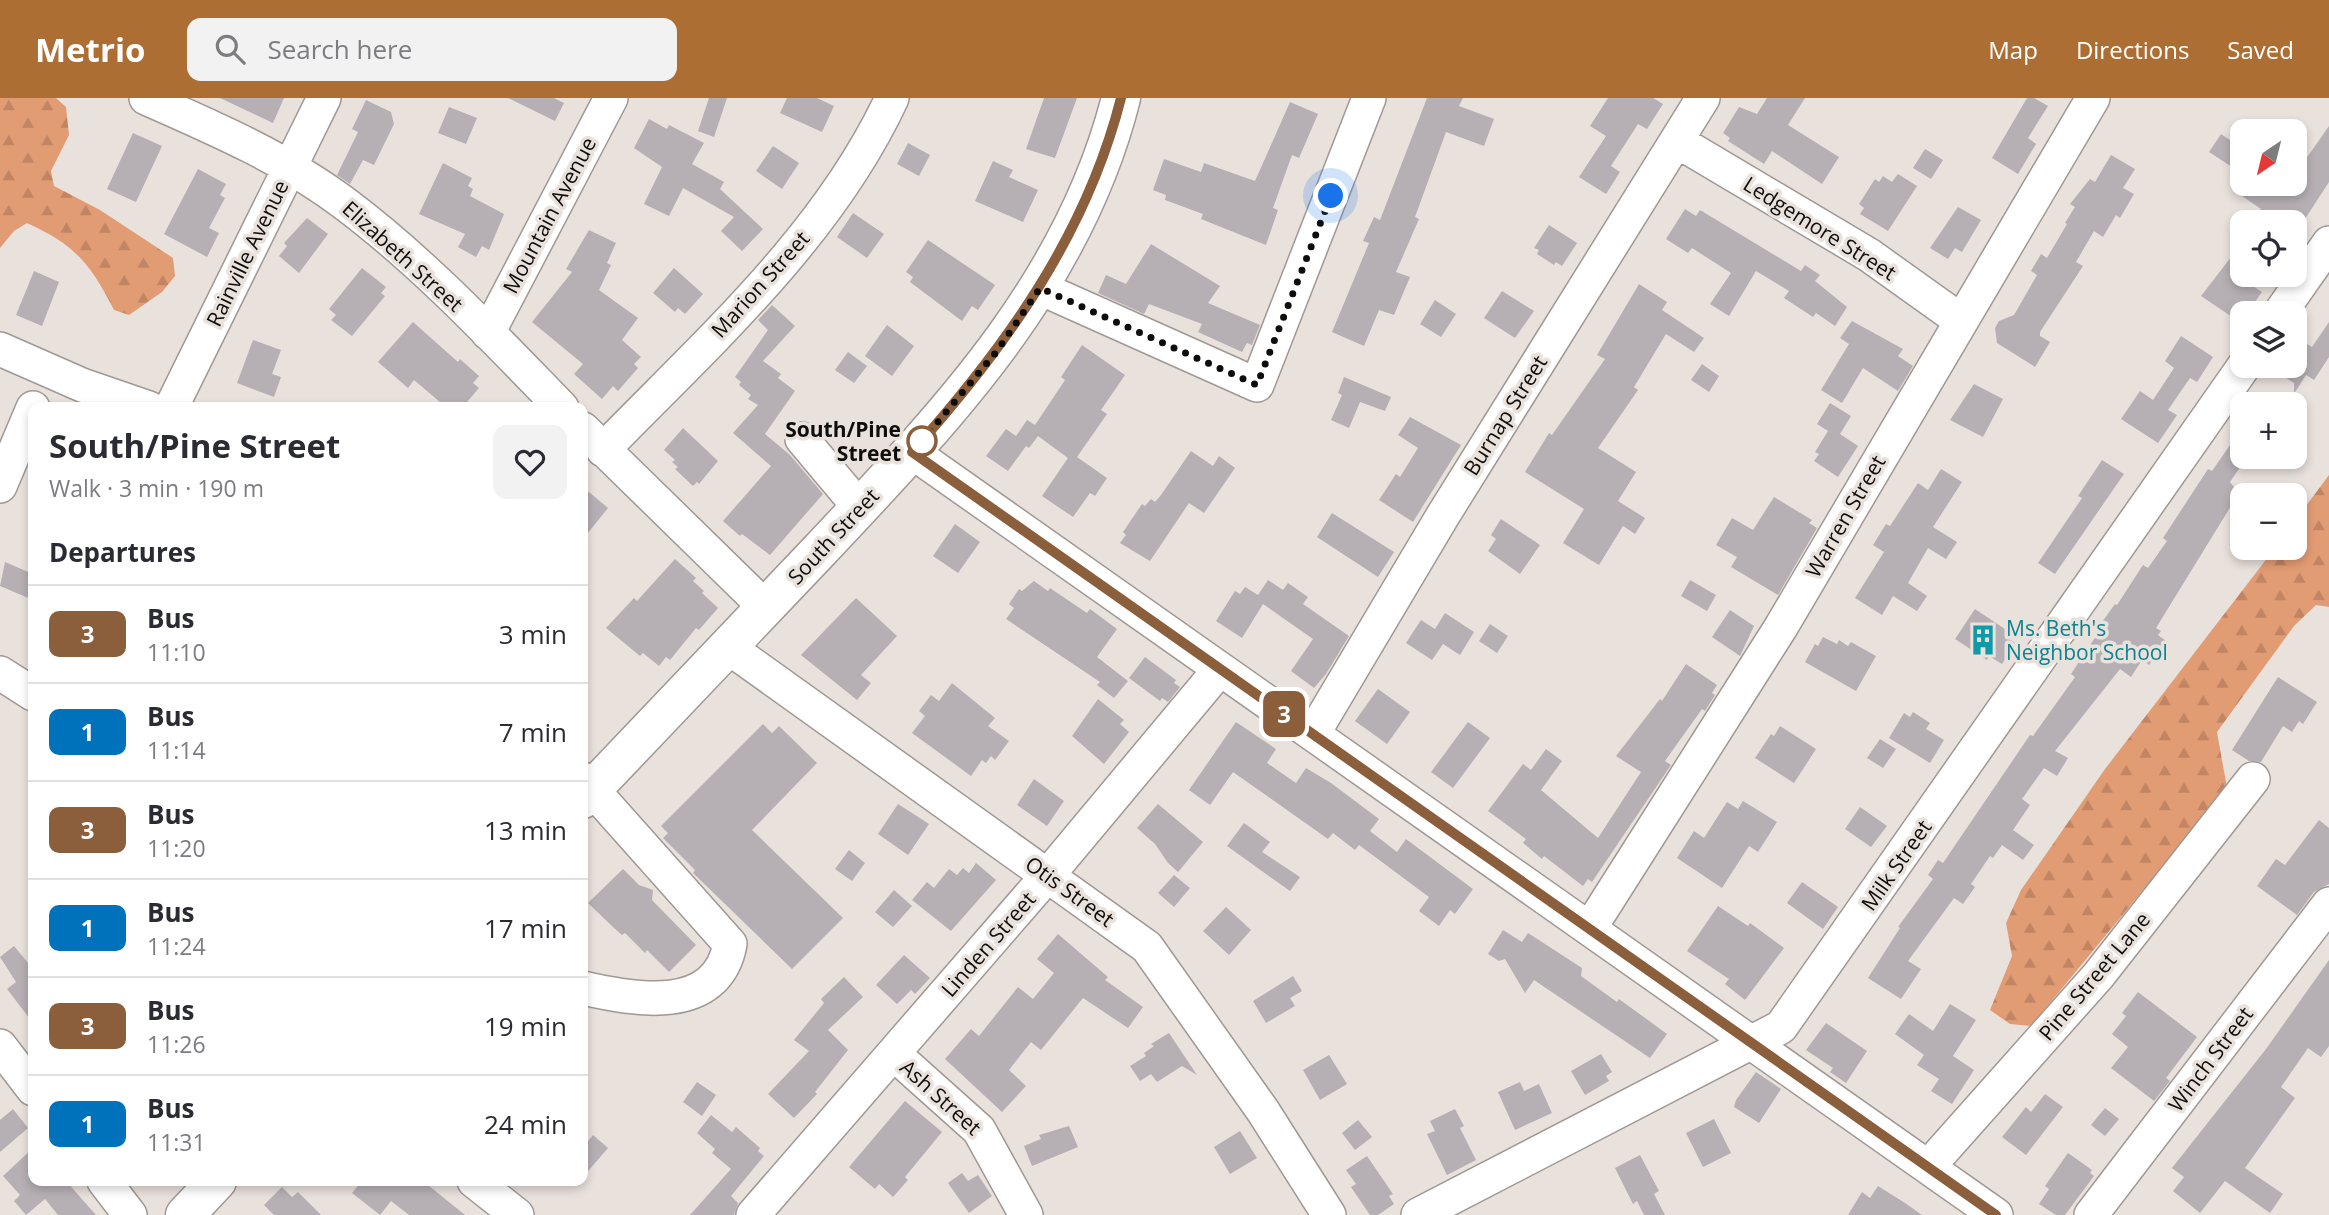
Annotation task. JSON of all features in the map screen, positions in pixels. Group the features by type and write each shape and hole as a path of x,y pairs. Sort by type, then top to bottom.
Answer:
{"main road":[{"name":"South Street","path":"588,787 728,647 860,508 912,452 997,351 1040,288 1080,213 1121,98"},
{"path":"185,1215 212,1186"}],"street":[{"name":"Elizabeth Street","path":"146,98 289,166 379,230 556,402"},
{"name":"Rainville Avenue","path":"174,402 324,98"},
{"name":"Mountain Avenue","path":"488,333 611,98"},
{"name":"Marion Street","path":"593,440 723,327 817,221 871,140 892,98"},
{"path":"1040,288 1257,385 1369,98"},
{"name":"Burnap Street","path":"1313,734 1449,505 1703,98"},
{"name":"Warren Street","path":"1590,928 1781,626 2093,98"},
{"name":"Ledgemore Street","path":"1677,141 1869,255 1960,320"},
{"path":"2288,301 2329,243"},
{"path":"0,349 49,371 133,402"},
{"path":"36,402 49,371"},
{"name":"Milk Street","path":"1418,1215 1774,1033 1786,1021 2236,378"},
{"path":"0,486 28,420"},
{"path":"802,439 860,508"},
{"path":"593,440 766,608"},
{"path":"912,452 1996,1215"},
{"name":"Otis Street","path":"728,647 1048,875 1153,954 1263,1111 1328,1215"},
{"name":"Linden Street","path":"753,1215 1048,875 1220,670"},
{"path":"0,673 28,691"},
{"name":"Pine Street Lane","path":"1928,1167 2098,976 2253,779"},
{"path":"588,791 730,944 726,965 708,984 685,997 612,995 588,989"},
{"name":"Winch Street","path":"2091,1215 2329,904"},
{"path":"0,1046 28,1082"},
{"name":"Ash Street","path":"894,1054 979,1130 1026,1215"},
{"path":"108,1186 130,1215"},
{"path":"480,1186 517,1215"}],"green space":[{"path":"0,98 56,98 66,107 69,135 51,171 54,186 100,210 173,258 175,276 162,292 129,315 114,310 80,257 57,239 27,223 14,231 0,248"},
{"path":"2329,475 2329,607 2316,605 2294,626 2217,732 2227,788 2031,1026 2010,1024 1990,1010 2012,956 2006,923 2021,890 2105,769 2266,560 2307,560 2307,505"}],"building":[{"path":"220,98 284,98 273,123"},
{"path":"508,98 554,98 564,103 555,121"},
{"path":"709,98 727,98 714,137 698,131"},
{"path":"787,98 817,98 834,106 822,132 780,113"},
{"path":"1044,98 1077,98 1055,158 1026,149"},
{"path":"1427,98 1463,98 1459,106 1494,119 1484,146 1446,132 1415,217 1419,219 1396,272 1410,277 1394,315 1379,310 1364,346 1332,332 1369,243 1363,241 1374,217 1380,220"},
{"path":"1608,98 1653,98 1663,104 1647,129 1638,124 1611,166 1620,172 1606,194 1579,177 1606,136 1590,126"},
{"path":"1767,98 1805,98 1788,125 1839,157 1822,184 1772,151 1764,164 1728,141 1730,138 1723,133 1739,107 1757,114"},
{"path":"2027,98 2034,98 2048,106 2028,138 2036,144 2018,174 1992,158"},
{"path":"366,100 391,112 394,124 374,165 363,160 350,184 337,175 358,132 352,129"},
{"path":"1290,102 1318,114 1299,158 1292,155 1273,208 1278,210 1266,245 1201,219 1203,214 1165,200 1166,195 1153,190 1164,159 1201,172 1204,163 1255,181"},
{"path":"449,107 477,118 466,144 438,133"},
{"path":"649,119 667,129 669,125 704,143 692,164 724,182 720,189 763,229 742,251 721,231 734,217 683,188 669,216 644,204 662,167 634,148"},
{"path":"2329,126 2329,182 2307,216 2307,210 2260,210 2242,196 2307,196 2307,157"},
{"path":"133,133 162,146 136,202 107,189"},
{"path":"2221,134 2230,140 2230,166 2209,152"},
{"path":"908,143 930,155 919,176 897,164"},
{"path":"773,146 799,163 782,189 756,171"},
{"path":"1925,149 1943,160 1931,179 1913,168"},
{"path":"2111,155 2135,169 2123,188 2134,194 2120,218 2116,215 2103,237 2094,231 2076,262 2083,266 2040,332 2040,336 2050,342 2035,367 1997,343 1995,328 1999,321 2014,315 2037,275 2031,271 2041,254 2047,258 2067,224 2065,223 2075,207 2070,204 2090,179 2095,182"},
{"path":"993,161 1013,170 1009,177 1038,190 1023,222 975,201"},
{"path":"443,163 472,178 468,186 473,189 470,196 504,214 489,250 482,246 476,257 458,247 465,234 419,214"},
{"path":"198,169 226,184 220,195 225,198 209,228 219,233 207,257 164,234"},
{"path":"1898,174 1917,186 1888,231 1860,214 1864,208 1859,204 1875,179 1879,182 1883,176 1892,182"},
{"path":"1958,207 1981,220 1962,252 1955,248 1948,259 1930,248"},
{"path":"1685,209 1696,216 1700,210 1801,271 1805,265 1820,275 1815,281 1847,307 1835,326 1816,313 1813,317 1784,298 1789,291 1756,271 1729,316 1710,304 1731,273 1692,248 1688,253 1666,239"},
{"path":"853,213 884,234 867,258 837,237"},
{"path":"307,218 328,234 299,273 279,256 287,246 284,243"},
{"path":"1549,225 1577,243 1562,266 1556,262 1554,265 1537,254 1539,250 1534,248"},
{"path":"589,230 616,243 607,263 611,265 599,290 638,318 622,340 641,357 634,364 638,368 618,391 613,386 602,399 574,374 583,364 532,322 572,272 566,269"},
{"path":"928,240 995,285 978,310 972,306 962,321 910,282 913,277 906,272"},
{"path":"1151,244 1220,286 1208,303 1260,325 1252,345 1247,343 1242,352 1198,332 1202,324 1149,304 1144,314 1098,293 1106,275 1126,284"},
{"path":"2230,259 2230,287 2254,287 2262,292 2256,301 2230,301 2230,316 2201,296"},
{"path":"362,268 386,287 381,293 385,296 352,336 331,320 336,315 329,309"},
{"path":"674,268 703,294 685,314 678,308 675,312 653,293"},
{"path":"34,271 59,282 42,326 16,315"},
{"path":"1639,284 1667,302 1662,310 1704,338 1694,352 1666,334 1634,387 1638,390 1598,448 1636,472 1618,501 1645,518 1635,534 1623,526 1599,565 1563,543 1584,509 1525,472 1549,433 1552,435 1605,359 1597,355"},
{"path":"1502,291 1534,311 1515,338 1484,318"},
{"path":"1435,300 1456,314 1441,337 1420,324"},
{"path":"772,305 795,326 763,361 781,374 778,378 795,391 765,434 790,455 823,494 770,555 742,534 740,536 723,521 771,466 733,433 758,405 748,399 751,395 739,385 741,382 735,377 768,330 758,320"},
{"path":"1852,321 1903,349 1898,356 1913,366 1898,391 1863,368 1842,403 1821,390 1849,344 1840,338"},
{"path":"413,322 458,362 460,359 479,376 473,383 479,388 467,402 440,402 414,380 408,388 378,362"},
{"path":"2329,322 2329,357 2314,380 2307,376 2307,344 2312,347"},
{"path":"887,325 914,346 892,376 865,356"},
{"path":"2181,336 2213,357 2197,382 2190,378 2168,410 2177,415 2158,443 2121,419 2140,391 2153,400 2174,368 2165,361"},
{"path":"253,340 281,350 272,374 281,377 274,397 237,383"},
{"path":"1082,345 1125,375 1101,410 1107,414 1077,457 1107,478 1095,496 1090,493 1073,517 1042,496 1068,458 1038,436 1029,448 1026,446 1008,471 986,456 1006,429 1016,436 1027,420 1035,425 1065,380 1061,377"},
{"path":"848,352 867,366 854,383 835,370"},
{"path":"1702,364 1719,376 1709,392 1691,380"},
{"path":"1344,377 1391,397 1385,411 1360,402 1349,428 1331,420 1342,395 1338,393"},
{"path":"2286,378 2304,378 2295,392 2294,383"},
{"path":"1974,384 2003,399 1983,437 1950,420"},
{"path":"1830,403 1851,416 1840,434 1858,446 1838,477 1814,461 1819,454 1815,452 1828,431 1817,424"},
{"path":"1410,417 1461,445 1413,522 1379,500 1396,474 1400,477 1418,448 1398,435"},
{"path":"683,428 718,461 699,484 697,482 693,486 675,469 678,467 672,462 675,460 664,450"},
{"path":"2230,445 2230,469 2239,469 2230,482 2230,508 2156,628 2161,631 2158,635 2166,641 2149,665 2142,660 2131,677 2120,669 2055,751 2068,758 2057,776 2044,768 2022,799 2030,805 2013,830 2034,845 2023,860 2002,845 1993,858 1990,856 1971,884 1975,887 1963,904 1954,898 1908,961 1921,969 1901,999 1868,978 1900,928 1898,927 1933,879 1928,875 1938,860 1943,863 2030,735 2033,736 2075,677 2071,674 2100,630 2097,629 2115,604 2117,605 2143,565 2148,568 2167,541 2163,538 2208,469 2212,471"},
{"path":"1191,451 1213,466 1219,456 1235,468 1204,513 1189,503 1150,561 1120,543 1126,535 1123,532 1142,504 1145,506 1151,499 1155,502 1161,495"},
{"path":"2102,460 2124,474 2055,574 2038,563 2082,498 2078,496"},
{"path":"1941,469 1962,482 1933,527 1957,542 1946,559 1928,548 1908,583 1927,596 1917,611 1893,596 1882,615 1855,598 1884,552 1873,545 1886,524 1890,526 1918,483 1928,490"},
{"path":"588,491 608,508 588,533"},
{"path":"1774,497 1812,520 1809,523 1817,528 1778,595 1731,567 1737,557 1716,545 1732,518 1753,530"},
{"path":"1332,513 1394,552 1378,577 1317,537"},
{"path":"1501,519 1540,545 1520,574 1488,551 1496,539 1491,535"},
{"path":"955,524 980,542 958,573 933,556"},
{"path":"675,559 696,578 693,581 718,608 699,630 696,628 670,660 666,657 659,666 643,653 640,656 606,628 634,598 637,601"},
{"path":"5,562 28,572 28,598 0,586"},
{"path":"1268,580 1283,590 1288,583 1308,597 1303,604 1349,636 1326,674 1314,688 1291,671 1313,639 1263,604 1242,638 1216,621 1235,591 1240,594 1245,587 1258,595"},
{"path":"1690,580 1716,595 1707,611 1681,596"},
{"path":"1034,581 1048,591 1050,588 1087,613 1090,609 1117,629 1097,657 1128,681 1114,698 1097,685 1100,682 1006,619 1014,608 1009,604 1019,589 1022,591"},
{"path":"856,598 897,636 861,675 871,683 857,700 801,655"},
{"name":"Ms. Beth's Neighbor School","path":"1975,609 2008,631 2005,636 2015,643 2002,664 1989,656 1987,660 1955,639"},
{"path":"1730,610 1754,626 1740,656 1712,637"},
{"path":"1445,613 1474,632 1460,655 1443,644 1432,660 1406,643 1421,620 1435,629"},
{"path":"1490,624 1508,636 1497,653 1479,641"},
{"path":"1823,637 1837,644 1839,640 1848,646 1851,642 1876,656 1856,691 1805,662 1815,644 1818,646"},
{"path":"1145,657 1176,680 1174,683 1180,687 1168,702 1162,698 1160,701 1129,678"},
{"path":"1686,664 1717,685 1712,693 1715,695 1665,761 1671,765 1592,882 1588,879 1583,886 1544,856 1542,859 1523,843 1526,839 1488,811 1523,764 1531,770 1546,749 1562,761 1541,790 1598,838 1641,772 1616,756 1660,699 1662,701"},
{"path":"2278,677 2317,702 2303,724 2299,721 2292,732 2283,726 2261,762 2249,761 2232,750"},
{"path":"952,683 995,718 988,726 1009,741 995,760 991,756 986,763 982,760 971,776 912,733 925,716 919,711 931,695 939,701"},
{"path":"1378,689 1410,712 1387,744 1355,721"},
{"path":"1098,699 1124,720 1120,724 1129,732 1104,764 1072,736"},
{"path":"1913,712 1930,723 1926,729 1944,740 1930,763 1889,738 1904,713 1910,717"},
{"path":"1236,722 1276,749 1267,763 1296,783 1306,768 1331,783 1379,819 1370,831 1397,852 1406,839 1473,889 1455,914 1450,910 1439,926 1419,911 1429,897 1359,845 1355,850 1333,833 1328,839 1233,772 1210,805 1189,790"},
{"path":"1468,722 1490,738 1453,788 1431,772"},
{"path":"763,724 772,733 779,726 817,763 752,830 843,918 792,969 693,873 695,870 663,838 668,833 661,826"},
{"path":"1780,726 1816,749 1794,783 1755,758 1771,734 1774,736"},
{"path":"1880,739 1896,749 1883,768 1867,758"},
{"path":"1034,779 1064,801 1047,826 1017,805"},
{"path":"1743,801 1777,822 1758,852 1749,846 1722,888 1677,858 1694,831 1704,838 1727,802 1738,809"},
{"path":"898,804 929,824 908,855 878,834"},
{"path":"1158,804 1203,842 1178,872 1155,844 1137,828"},
{"path":"1860,807 1887,826 1871,847 1845,829"},
{"path":"2319,820 2329,828 2329,884 2314,892 2297,915 2257,886 2276,859 2285,865"},
{"path":"1244,823 1270,842 1262,852 1300,877 1290,891 1227,846"},
{"path":"849,850 865,863 852,881 835,869"},
{"path":"976,863 996,880 951,931 912,900 927,882 934,888 949,869 957,875 963,868 969,873"},
{"path":"623,869 639,885 653,890 652,900 696,945 669,972 647,950 645,953 625,933 622,935 588,903"},
{"path":"1174,875 1190,888 1174,907 1158,893"},
{"path":"1802,882 1838,907 1823,929 1787,903"},
{"path":"894,890 912,906 893,927 875,912"},
{"path":"1718,906 1748,926 1750,923 1784,948 1745,1000 1725,984 1729,979 1687,951"},
{"path":"1226,907 1251,930 1229,955 1203,931"},
{"path":"1503,930 1522,942 1528,933 1582,968 1581,976 1617,1002 1619,999 1667,1034 1650,1058 1534,980 1525,993 1505,959 1499,961 1488,954"},
{"path":"1058,934 1108,977 1105,980 1143,1007 1128,1028 1083,998 1041,1050 1031,1042 1009,1070 1026,1086 1002,1112 945,1059 971,1029 979,1036 1018,987 1033,999 1054,973 1037,959"},
{"path":"14,946 28,963 28,1016 7,989 16,982 0,957"},
{"path":"904,955 930,978 915,994 911,990 897,1004 876,985"},
{"path":"2329,960 2329,1046 2321,1057 2308,1048 2281,1087 2295,1098 2245,1168 2283,1194 2270,1213 2225,1181 2200,1213 2173,1191 2184,1177 2172,1168 2266,1049"},
{"path":"1293,976 1302,991 1290,998 1295,1006 1266,1023 1253,1001"},
{"path":"844,977 863,997 828,1030 848,1050 815,1092 817,1094 794,1118 768,1094 809,1051 794,1040 824,1003 821,999"},
{"path":"2138,992 2197,1037 2166,1078 2170,1081 2154,1101 2111,1068 2128,1047 2112,1034 2126,1016 2122,1013"},
{"path":"1950,1004 1976,1020 1953,1056 1974,1070 1952,1104 1931,1091 1939,1079 1917,1065 1924,1055 1895,1034 1909,1014 1933,1031"},
{"path":"1826,1023 1867,1051 1846,1083 1830,1072 1833,1068 1806,1050"},
{"path":"1169,1033 1197,1075 1182,1066 1157,1082 1151,1074 1140,1081 1130,1066 1146,1056 1144,1053 1154,1046 1151,1044"},
{"path":"1601,1054 1612,1072 1606,1076 1609,1081 1585,1095 1571,1071"},
{"path":"1329,1055 1347,1084 1320,1100 1303,1070"},
{"path":"1756,1072 1781,1089 1759,1123 1734,1107"},
{"path":"697,1082 716,1095 702,1116 683,1102"},
{"path":"1520,1082 1524,1091 1539,1084 1552,1113 1515,1130 1498,1092"},
{"path":"2045,1094 2063,1107 2026,1155 2002,1137 2026,1107 2031,1112"},
{"path":"905,1101 942,1132 905,1177 908,1180 893,1197 879,1184 875,1189 849,1167"},
{"path":"2105,1108 2119,1119 2105,1136 2091,1125"},
{"path":"13,1109 28,1128 0,1152 0,1120"},
{"path":"1455,1109 1464,1126 1460,1128 1476,1160 1447,1175 1427,1134 1435,1131 1430,1121"},
{"path":"711,1115 732,1132 736,1127 760,1148 758,1151 764,1156 731,1196 738,1203 734,1215 690,1215 731,1169 712,1153 715,1149 697,1133"},
{"path":"1714,1119 1731,1153 1703,1167 1686,1133"},
{"path":"1358,1120 1372,1137 1355,1150 1342,1133"},
{"path":"1069,1126 1078,1147 1032,1166 1024,1146 1041,1139 1039,1135"},
{"path":"1240,1131 1257,1158 1230,1174 1214,1147"},
{"path":"593,1135 608,1148 588,1171 588,1141"},
{"path":"28,1153 28,1186 70,1186 96,1215 58,1215 45,1199 26,1215 14,1201 20,1195 3,1176"},
{"path":"2068,1153 2092,1170 2090,1173 2094,1176 2065,1215 2056,1215 2039,1204 2049,1189 2045,1186"},
{"path":"1640,1155 1659,1191 1654,1194 1665,1215 1644,1215 1637,1201 1633,1204 1615,1168"},
{"path":"1367,1156 1393,1194 1389,1196 1394,1204 1378,1215 1370,1215 1351,1187 1356,1184 1346,1170"},
{"path":"962,1173 968,1181 978,1175 992,1196 969,1213 948,1183"},
{"path":"358,1186 429,1186 465,1215 409,1215 391,1201 380,1215 352,1193"},
{"path":"1878,1186 1922,1215 1848,1215 1862,1192 1870,1198"},
{"path":"282,1187 292,1197 298,1192 321,1215 274,1215 264,1205"}],"bus line":[{"name":"3","path":"1121,98 1094,181 1076,223 1044,282 997,351 912,452 1996,1215"}],"place":[{"name":"South/Pine Street","path":"922,441"},
{"name":"Ms. Beth's Neighbor School","path":"1983,640"}],"route":[{"path":"922,441 997,351 1040,288 1257,385 1331,196"}]}
